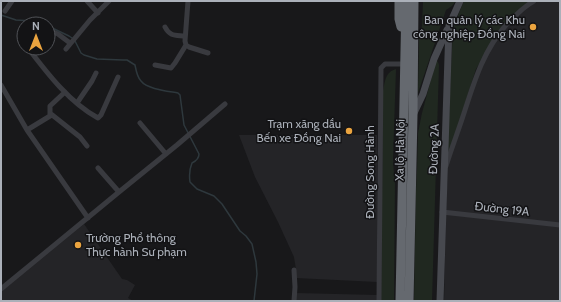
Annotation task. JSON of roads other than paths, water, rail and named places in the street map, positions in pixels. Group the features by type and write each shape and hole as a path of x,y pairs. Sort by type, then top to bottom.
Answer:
{"highway":[{"name":"Xa lộ Hà Nội","path":"399,1 399,19 401,27 409,37 413,115 409,301"},
{"path":"406,1 409,37"},
{"path":"409,37 414,1"},
{"name":"Xa lộ Hà Nội","path":"400,301 405,64 409,37 418,30 420,1"}],"street":[{"path":"5,11 12,1"},
{"path":"87,1 98,12"},
{"path":"66,49 98,12 110,1"},
{"path":"155,65 171,68 186,45 185,36 188,1"},
{"name":"Đường 2A","path":"440,301 449,26 460,1"},
{"path":"445,171 475,76 486,54 498,34 519,11 534,1"},
{"path":"413,115 423,94 434,59 449,26"},
{"path":"166,27 167,32 170,34 185,36"},
{"path":"56,33 70,43"},
{"path":"186,45 208,53"},
{"path":"34,56 65,92 88,113 98,118 101,115 118,77"},
{"name":"Đường Song Hành","path":"379,301 381,68 385,64 405,64"},
{"path":"77,103 96,73"},
{"path":"1,85 27,130 88,218"},
{"path":"65,92 50,106 51,114 80,137 87,146"},
{"path":"1,289 186,138 225,104"},
{"path":"27,130 49,118 51,114"},
{"path":"140,123 166,154"},
{"path":"98,168 119,192"},
{"name":"Đường 19A","path":"442,212 560,226"},
{"path":"294,270 294,301"}],"waterway":[{"path":"1,15 16,20"},
{"path":"56,30 72,38"},
{"path":"75,41 81,53 84,55 97,59 127,60 135,65 139,78 144,84 152,88 178,93 180,95 184,125 199,154 198,159 192,163 191,166 190,182 197,189 214,196 222,204 240,231 252,244 257,274 254,301"}],"place":[{"name":"Ban quản lý các Khu công nghiệp Đồng Nai","path":"533,27"},
{"name":"Trạm xăng dầu Bến xe Đồng Nai","path":"349,131"},
{"name":"Trường Phổ thông Thực hành Sư phạm","path":"78,245"}]}
